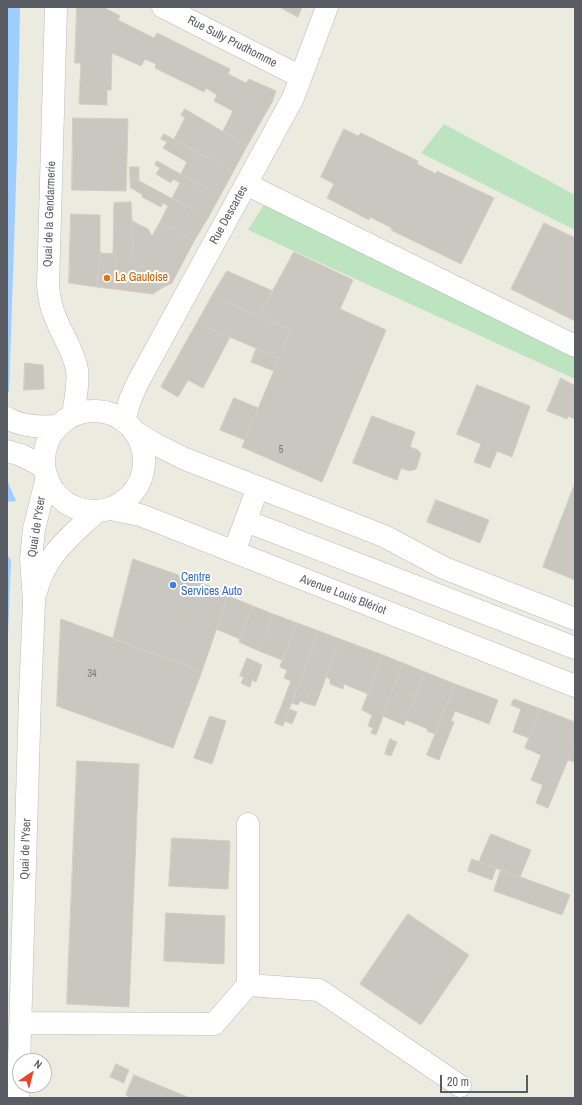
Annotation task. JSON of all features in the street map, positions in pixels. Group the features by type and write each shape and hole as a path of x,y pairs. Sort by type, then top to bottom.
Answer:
{"street":[{"name":"Quai de la Gendarmerie","path":"56,7 48,286 55,318 72,353 77,369 77,388 65,421"},
{"name":"Rue Sully Prudhomme","path":"163,7 301,77"},
{"name":"Rue Descartes","path":"129,426 131,398 138,382 284,114 301,77 327,7"},
{"path":"246,184 575,346"},
{"path":"7,418 14,422 33,426 65,421 90,411 102,411 114,415 155,444 185,459 384,536 444,568 575,620"},
{"path":"65,421 47,442 44,455 45,472 55,492 69,504 85,511 103,510 121,503 130,496 138,485 143,474 143,449 129,426"},
{"path":"7,451 21,455 45,472"},
{"name":"Quai de l'Yser","path":"18,1098 34,601 31,571 32,547 45,472"},
{"path":"234,552 258,487"},
{"name":"Quai de l'Yser","path":"34,601 40,577 48,562 70,537 103,510"},
{"name":"Avenue Louis Blériot","path":"103,510 140,515 575,686"},
{"path":"246,521 575,648"},
{"path":"21,1023 214,1024 248,985 248,824"},
{"path":"248,985 319,990 460,1086"}],"green space":[{"path":"444,124 575,195 575,230 421,153"},
{"path":"269,197 575,333 575,379 248,230"}],"water":[{"path":"7,7 20,7 9,392 7,392"},
{"path":"7,480 16,501 7,502"},
{"path":"7,554 11,560 7,661"}],"building":[{"path":"77,7 103,7 120,16 118,20 154,38 157,33 230,69 228,74 246,83 249,79 276,91 272,102 247,146 223,131 233,111 214,101 217,95 206,88 204,92 155,68 156,64 145,59 141,66 112,53 111,90 107,90 107,105 79,104 81,63 75,63"},
{"path":"280,7 302,7 298,17"},
{"path":"185,109 247,146 233,172 174,139 185,118 181,115"},
{"path":"73,118 128,119 126,191 72,190"},
{"path":"344,129 358,136 361,133 418,161 417,164 436,174 437,171 494,198 461,264 391,230 392,228 370,217 369,220 327,198 334,184 321,177"},
{"path":"164,134 233,172 220,196 181,174 187,162 163,148 167,142 161,139"},
{"path":"157,161 220,196 208,218 172,198 180,183 173,179 171,183 156,174 160,168 155,165"},
{"path":"130,167 139,167 139,180 130,176"},
{"path":"130,176 208,218 194,241 160,222 168,206 163,203 161,207 142,197 143,195 131,188"},
{"path":"131,202 134,257 162,288 153,294 114,289 116,254 113,254 114,203"},
{"path":"71,214 100,215 100,253 97,287 69,283"},
{"path":"132,221 148,229 152,236 160,222 194,241 172,283 162,288 134,257"},
{"path":"544,223 575,238 575,321 511,289"},
{"path":"294,252 353,280 340,309 386,330 322,482 242,447 291,330 259,316"},
{"path":"100,253 116,254 114,289 97,287"},
{"path":"227,271 273,291 259,316 212,296"},
{"path":"212,296 291,330 279,358 197,323"},
{"path":"197,323 230,337 203,388 188,380 178,397 161,387"},
{"path":"257,348 263,351 260,357 254,354"},
{"path":"263,351 279,358 274,371 251,362 254,354 260,357"},
{"path":"25,363 43,365 44,389 24,390"},
{"path":"561,378 575,386 575,419 568,416 567,419 547,411"},
{"path":"477,385 530,406 512,457 497,451 490,468 474,462 481,444 457,434"},
{"path":"234,398 258,408 245,440 220,430"},
{"path":"372,416 415,432 410,447 418,450 421,454 416,469 410,471 401,468 397,480 353,463"},
{"path":"575,483 575,580 543,567"},
{"path":"436,500 489,520 480,543 427,522"},
{"path":"133,559 229,593 202,671 113,639"},
{"path":"228,596 253,606 240,639 216,629"},
{"path":"253,606 273,614 259,651 239,642"},
{"path":"273,614 297,623 282,660 259,651"},
{"path":"61,619 202,671 173,748 57,706"},
{"path":"297,623 319,631 287,715 279,712 291,681 284,678 287,670 280,667"},
{"path":"319,631 340,639 319,696 309,692 305,703 300,701 298,705 292,703"},
{"path":"340,639 383,655 368,694 344,684 343,689 330,684 330,679 326,677"},
{"path":"383,655 403,663 376,735 371,733 373,728 368,726 372,715 362,710"},
{"path":"247,658 254,661 245,685 241,683 244,677 240,676"},
{"path":"254,661 262,665 256,682 252,680 250,687 245,685"},
{"path":"403,663 425,672 404,725 383,716"},
{"path":"425,672 455,684 435,734 427,731 428,729 406,720"},
{"path":"455,684 498,700 489,724 455,711 451,721 454,722 439,760 427,755"},
{"path":"309,692 319,696 315,706 305,703"},
{"path":"514,699 541,709 529,738 513,732 521,709 511,705"},
{"path":"289,709 297,712 292,724 285,721"},
{"path":"541,709 575,722 575,743 548,808 536,803 543,785 531,780 541,755 525,748"},
{"path":"279,712 287,715 283,726 275,723"},
{"path":"210,716 226,721 212,764 194,758"},
{"path":"390,739 397,742 391,756 385,754"},
{"path":"575,743 575,762 568,760"},
{"path":"77,761 139,764 129,1007 67,1004"},
{"path":"491,834 531,850 520,877 479,862"},
{"path":"172,838 230,841 228,889 169,886"},
{"path":"472,859 496,868 492,880 468,871"},
{"path":"501,870 570,895 562,915 494,891"},
{"path":"166,913 225,916 224,964 164,961"},
{"path":"408,914 469,955 421,1025 360,984"},
{"path":"116,1064 129,1070 127,1074 114,1069"},
{"path":"114,1069 127,1074 124,1083 110,1077"},
{"path":"134,1075 190,1098 132,1098 126,1095"}],"place":[{"name":"La Gauloise","path":"107,278"},
{"name":"Centre Services Auto","path":"173,585"}]}
